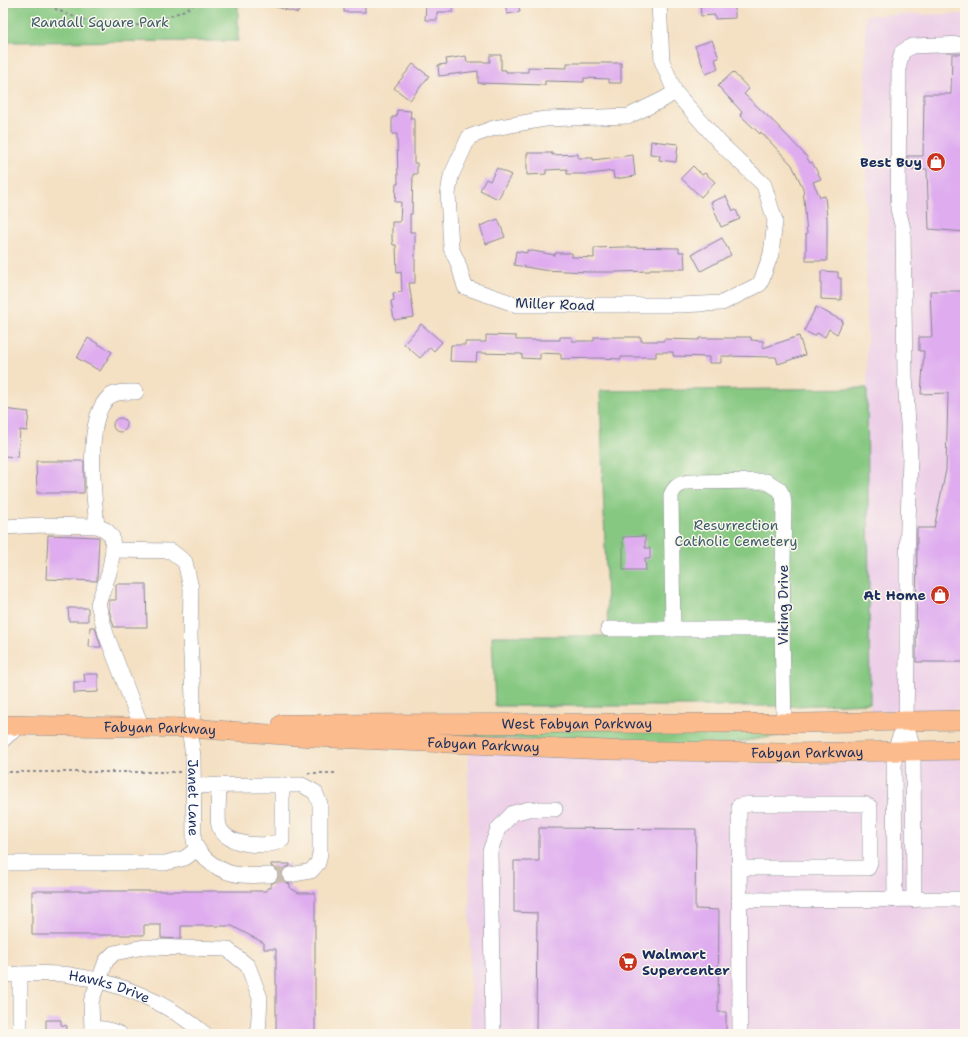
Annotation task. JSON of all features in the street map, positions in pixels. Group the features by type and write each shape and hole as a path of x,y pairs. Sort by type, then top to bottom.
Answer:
{"main road":[{"name":"West Fabyan Parkway","path":"191,728 300,723 784,723 965,720"},
{"name":"Fabyan Parkway","path":"3,725 191,728 318,737 608,750 784,753 965,750"}],"street":[{"name":"Miller Road","path":"659,3 662,60 675,92 720,143 764,185 775,221 771,254 760,284 722,303 680,305 517,305 465,287 458,263 451,248 448,194 451,176 469,137 494,128 545,119 629,116 675,92"},
{"path":"914,900 913,751 906,721 907,561 910,456 905,376 903,229 898,209 899,65 902,52 912,46 965,44"},
{"path":"97,526 92,463 98,414 103,404 110,396 123,392 136,392"},
{"name":"Viking Drive","path":"674,629 671,495 674,488 679,484 688,482 766,481 779,489 783,496 784,504 782,629 784,723"},
{"path":"3,527 42,525 97,526 106,530 112,537 113,550 109,574 98,604 106,634 142,728"},
{"name":"Janet Lane","path":"113,550 172,552 185,562 191,588 190,636 193,698 191,728 194,786 194,841 197,849 210,863 224,871 240,875 270,875"},
{"path":"608,629 782,629"},
{"path":"894,900 894,752 906,721"},
{"path":"3,740 8,734 22,725"},
{"path":"219,785 218,825 223,832 239,842 275,844 282,840 282,785"},
{"path":"194,786 302,785 315,792 320,804 320,853 318,863 311,871 290,875"},
{"path":"739,868 868,868 870,862 870,807 864,804 750,804 739,806 739,868 739,900 740,1034"},
{"path":"493,1034 490,851 498,829 513,813 529,808 555,809"},
{"path":"3,863 164,863 185,858 197,849"},
{"path":"739,900 965,899"},
{"path":"120,1034 109,1029 100,1028 91,1032 92,1002 106,961 114,953 144,947 227,948 248,966 260,998 258,1034"},
{"path":"20,974 20,1034"},
{"name":"Hawks Drive","path":"3,975 68,975 99,980 125,988 157,1002 192,1022 205,1034"}],"path":[{"path":"44,3 61,12 96,24 129,26 157,22 189,8 195,3"},
{"path":"3,772 185,772"}],"shaded area":[{"path":"965,14 965,709 870,712 865,15"},
{"path":"468,751 767,764 965,758 965,1034 471,1034"}],"green space":[{"name":"Randall Square Park","path":"3,3 238,3 238,41 3,42"},
{"name":"Resurrection Catholic Cemetery","path":"867,388 870,703 796,706 495,706 492,636 608,636 600,391"},
{"path":"311,728 791,728 790,734 695,749"}],"building":[{"path":"273,3 301,3 298,13 273,6"},
{"path":"344,3 365,3 365,12 344,12"},
{"path":"426,3 453,3 453,12 437,12 437,20 425,20"},
{"path":"505,3 518,3 520,12 507,14"},
{"path":"700,3 735,3 735,18 715,19 715,15 701,16"},
{"path":"712,40 719,58 715,59 718,69 706,74 695,46"},
{"name":"Best Buy","path":"952,54 965,54 965,232 929,229 927,169 907,169 907,156 923,156 924,94 951,94"},
{"path":"490,55 501,55 501,70 506,70 506,72 528,72 528,67 567,68 567,63 621,63 621,83 609,83 609,79 584,78 584,82 545,81 545,85 478,83 478,71 439,76 438,65 447,64 446,59 466,56 467,62 490,62"},
{"path":"413,64 429,76 410,100 394,88"},
{"path":"733,72 749,89 744,94 777,125 806,156 810,163 812,162 821,179 813,182 820,197 825,196 827,218 827,261 806,261 807,234 803,188 792,165 761,132 760,134 740,115 742,112 718,86"},
{"path":"397,110 411,111 410,118 414,118 414,163 417,163 417,174 413,174 412,214 410,214 410,232 415,232 415,283 409,283 414,317 394,320 391,301 394,300 393,293 402,292 401,272 397,273 396,245 393,245 392,239 392,222 400,222 401,202 395,202 396,184 398,184 397,134 392,134 392,117 396,117"},
{"path":"651,141 678,144 676,162 659,160 660,155 650,154"},
{"path":"527,153 552,153 552,155 578,154 578,158 593,158 593,160 633,155 635,176 614,179 613,171 590,174 567,174 567,169 546,170 546,174 527,175"},
{"path":"693,166 702,175 705,173 715,182 701,197 681,178"},
{"path":"497,168 511,175 498,199 480,190 486,179 490,181"},
{"path":"726,196 733,211 736,210 740,219 721,227 711,202"},
{"path":"498,219 505,237 486,244 480,226"},
{"path":"722,238 731,255 701,271 692,254"},
{"path":"594,248 679,248 679,252 684,252 685,269 588,272 543,270 514,265 516,251 527,253 527,250 555,255 555,253 572,253 572,257 594,258"},
{"path":"821,271 838,272 838,278 841,278 841,300 821,299"},
{"path":"930,291 965,291 965,662 916,662 917,528 934,528 946,470 948,393 921,394 924,351 919,351 919,337 932,337"},
{"path":"816,307 843,321 837,334 829,329 825,337 817,333 815,336 804,331"},
{"path":"421,324 442,342 434,351 430,347 420,358 404,344"},
{"path":"486,335 516,336 516,340 560,340 560,337 572,337 572,341 594,341 594,337 641,337 641,341 664,341 664,339 699,340 699,338 751,337 751,340 763,341 763,348 799,336 805,355 778,364 776,357 721,356 721,363 709,363 709,357 673,356 673,352 656,352 656,357 621,357 621,359 561,359 561,354 540,353 540,359 522,358 522,354 477,353 476,362 450,361 451,345 465,345 465,342 486,342"},
{"path":"88,338 112,352 100,371 77,358"},
{"path":"3,409 29,412 27,431 20,430 18,457 3,456"},
{"path":"117,418 123,418 127,422 127,428 123,432 117,432 113,428 113,422"},
{"path":"36,461 84,461 84,493 37,493"},
{"path":"48,535 99,537 97,581 46,579"},
{"path":"645,536 645,548 650,548 650,559 645,559 646,570 623,570 623,537"},
{"path":"116,584 146,584 147,627 114,627 109,610 109,600 116,600"},
{"path":"68,608 88,608 88,621 69,621"},
{"path":"90,627 95,627 101,647 89,647"},
{"path":"84,674 98,674 98,692 74,693 74,682 85,682"},
{"name":"Walmart Supercenter","path":"539,828 696,829 695,909 719,910 718,1012 726,1012 726,1034 536,1034 537,913 514,912 514,861 539,861"},
{"path":"271,864 290,864 290,866 284,868 282,872 281,876 283,881 290,884 290,888 299,893 315,893 315,1034 276,1034 276,949 264,949 264,943 232,926 181,926 181,939 161,938 161,925 144,925 144,935 32,935 32,891 267,891 267,888 271,888 271,884 278,880 279,875 278,870 271,866"},
{"path":"46,1020 61,1020 61,1025 67,1026 66,1034 46,1034"}],"tunnel":[{"path":"270,875 290,875"}],"place":[{"name":"Best Buy","path":"936,162"},
{"name":"At Home","path":"940,595"},
{"name":"Walmart Supercenter","path":"628,962"}]}
